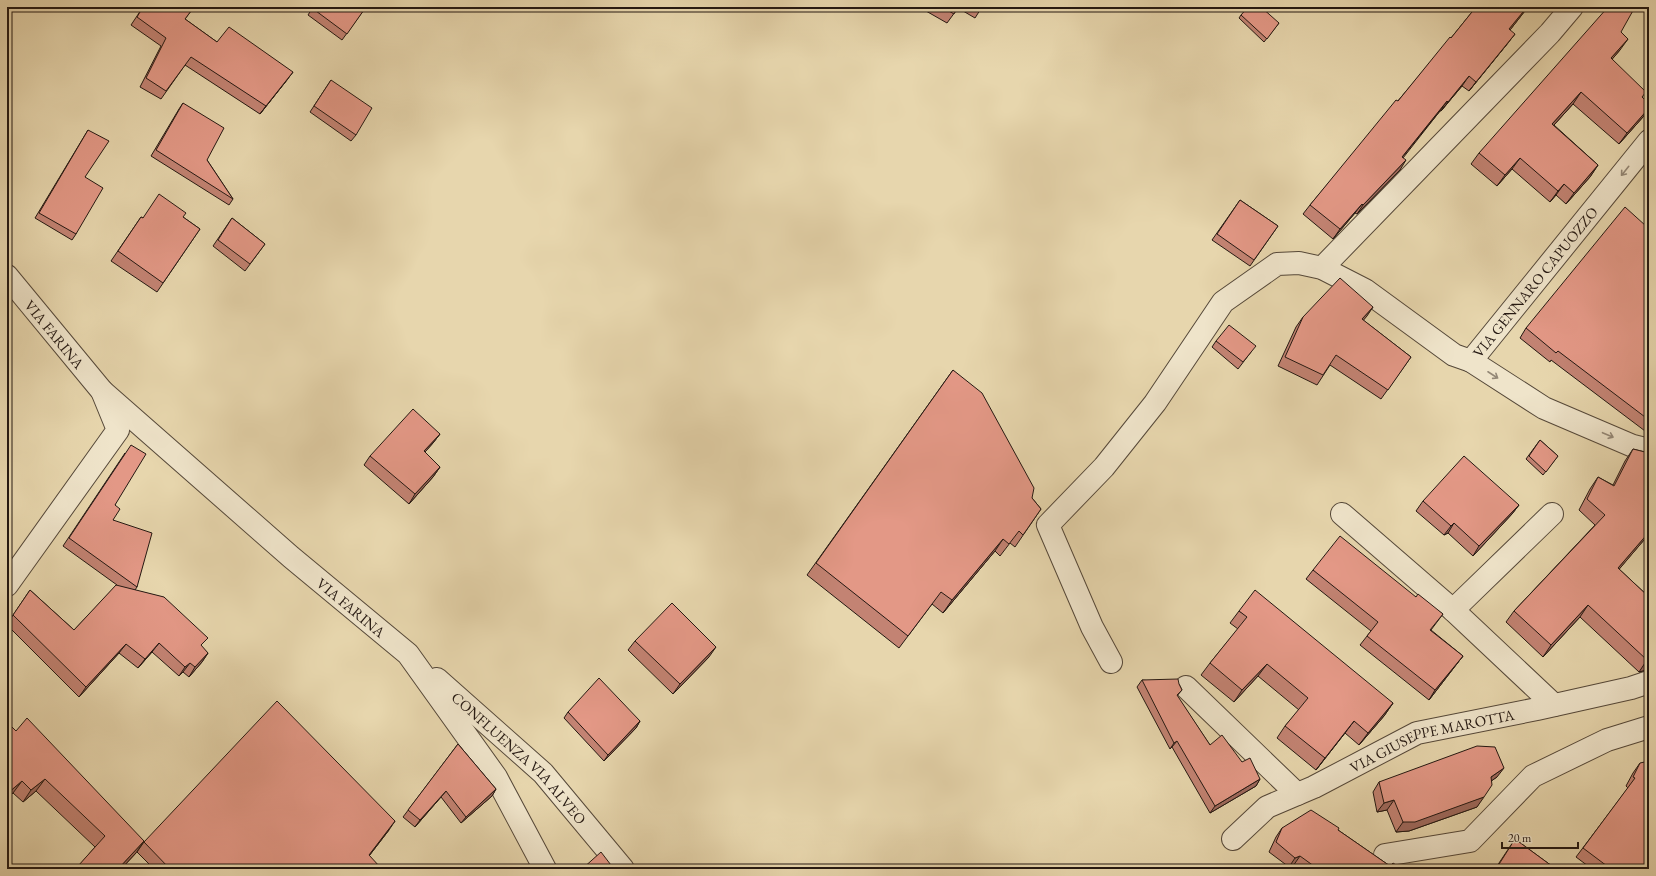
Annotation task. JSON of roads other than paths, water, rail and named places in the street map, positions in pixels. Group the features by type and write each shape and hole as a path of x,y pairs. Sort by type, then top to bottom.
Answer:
{"street":[{"path":"1322,268 1550,33 1572,7"},
{"name":"VIA GENNARO CAPUOZZO","path":"1649,141 1471,361 1544,408 1633,446 1649,450"},
{"path":"1111,662 1092,627 1048,525 1104,467 1155,403 1223,302 1277,264 1299,263 1322,268 1365,290 1454,355 1471,361"},
{"name":"VIA FARINA","path":"7,276 102,392 291,557 408,654 496,777 546,869"},
{"name":"VIA FARINA","path":"7,585 118,430 102,392"},
{"path":"1342,514 1453,610 1554,705"},
{"path":"1453,610 1552,514"},
{"name":"CONFLUENZA VIA ALVEO","path":"408,654 542,773 623,869"},
{"name":"VIA GIUSEPPE MAROTTA","path":"1233,839 1267,807 1314,787 1417,733 1554,705 1631,688 1649,682"},
{"path":"1186,687 1297,794"},
{"path":"1385,855 1470,841 1533,776 1607,740 1649,727"}]}
